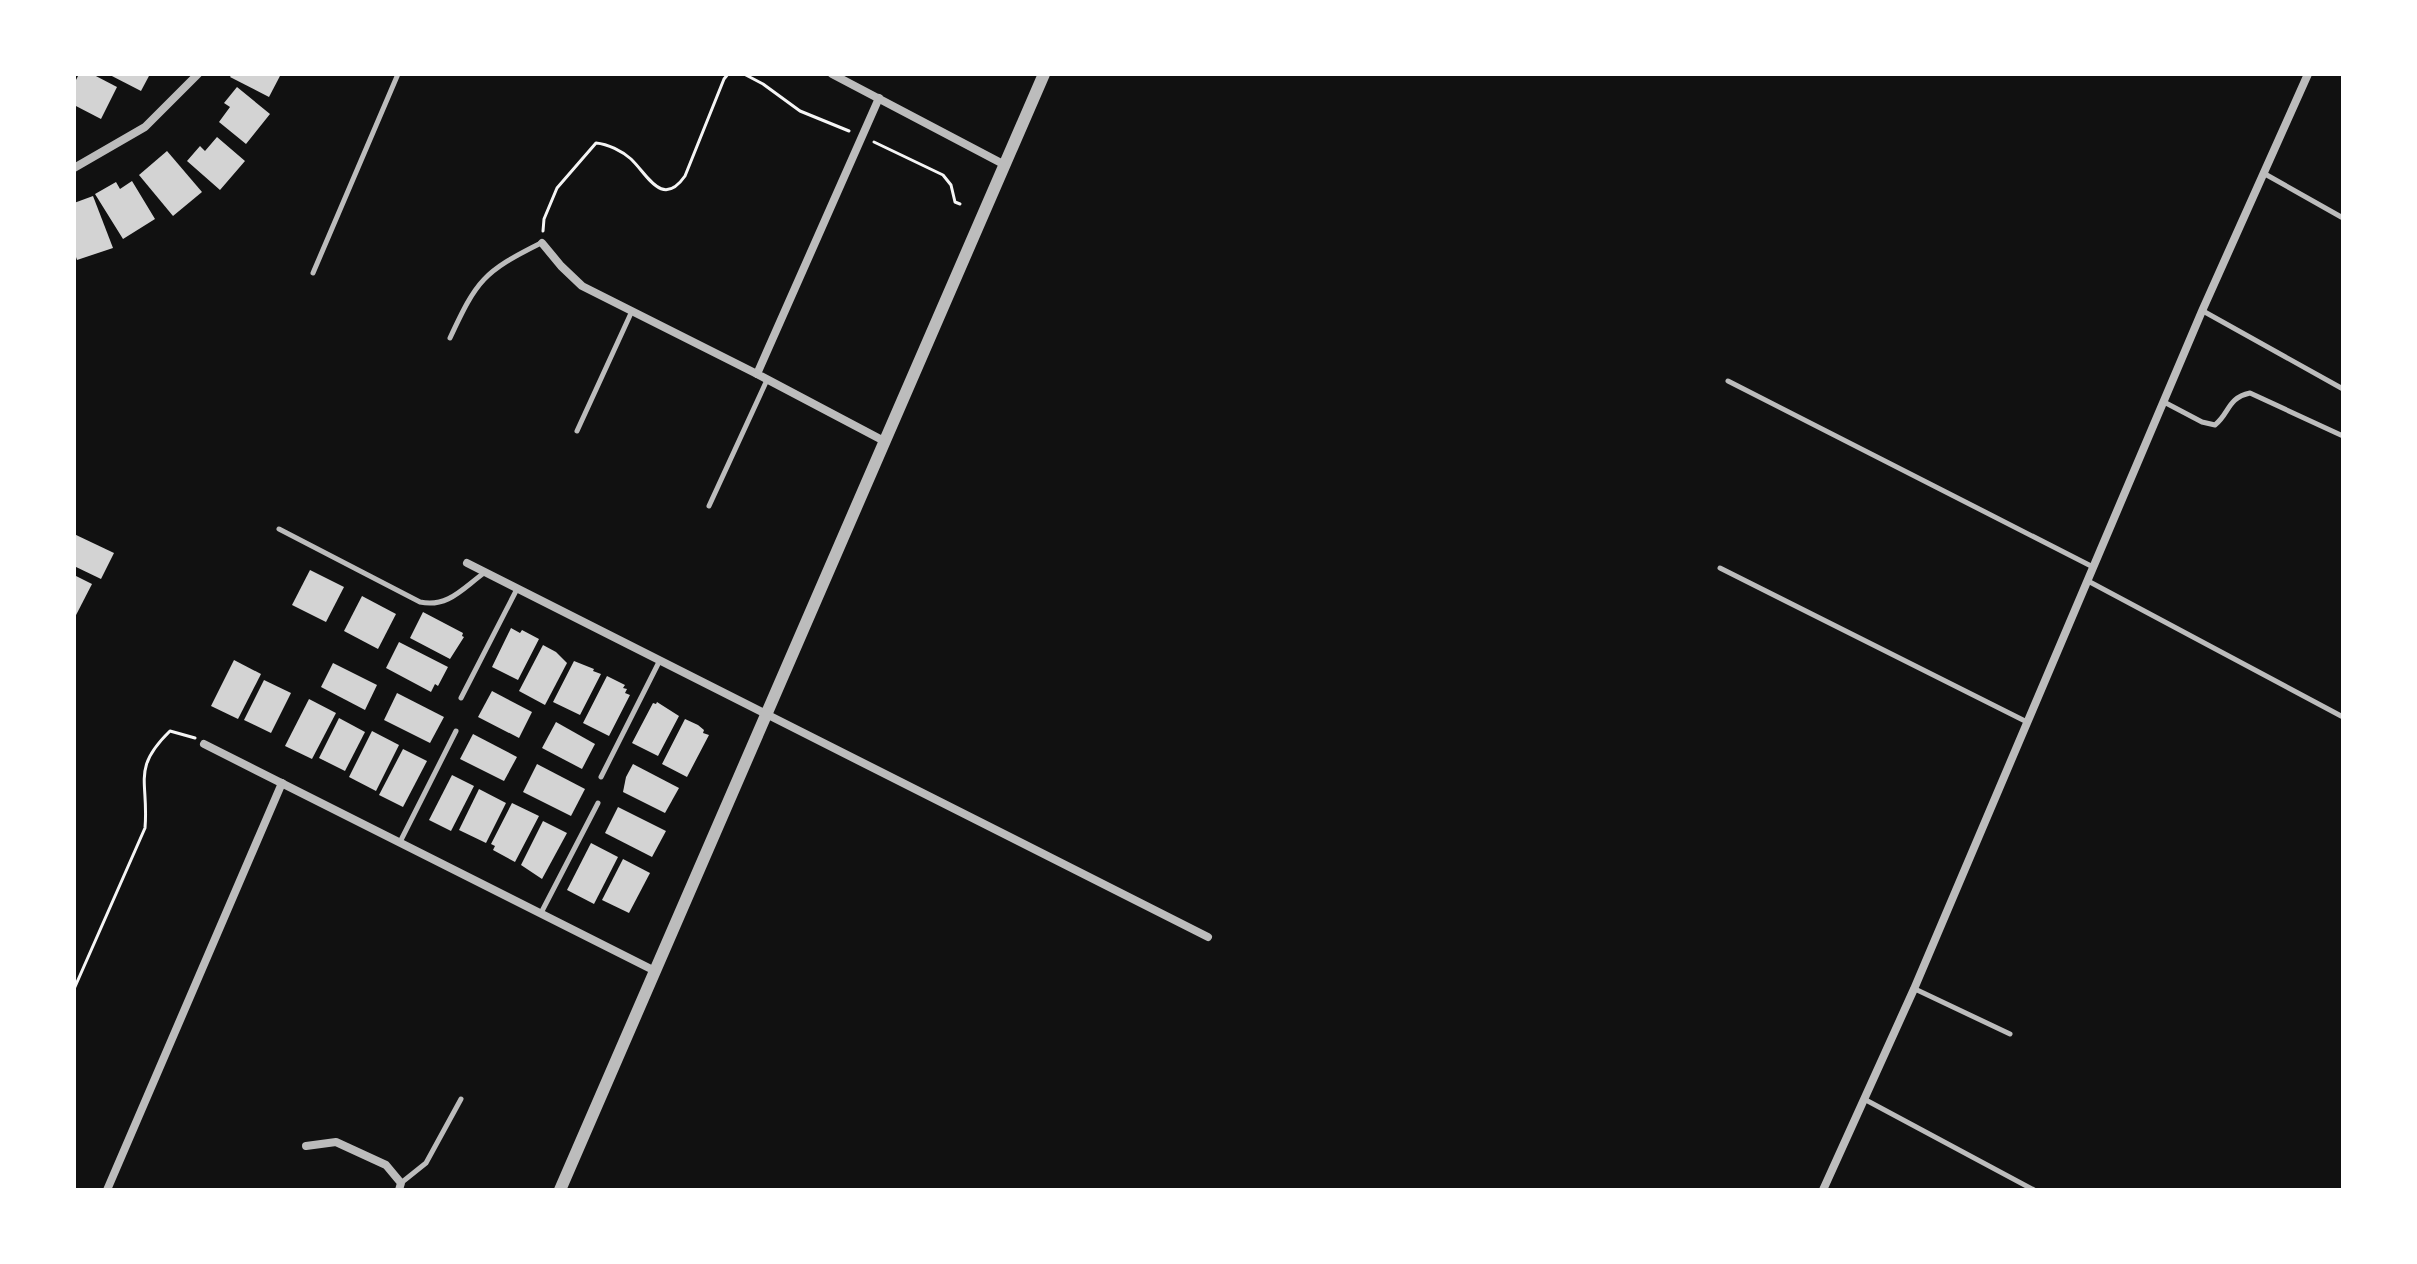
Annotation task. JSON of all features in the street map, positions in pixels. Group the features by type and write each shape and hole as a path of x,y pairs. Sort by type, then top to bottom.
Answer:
{"street":[{"path":"74,168 145,127 198,74"},
{"path":"832,74 1005,165"},
{"path":"560,1190 1044,74"},
{"path":"1823,1190 1914,989 2202,311 2308,74"},
{"path":"757,374 879,98"},
{"path":"542,243 582,286 884,441"},
{"path":"467,563 1208,937"},
{"path":"204,744 655,971"},
{"path":"107,1190 282,783"},
{"path":"306,1146 336,1142 386,1165 400,1186"}],"lane":[{"path":"313,273 398,74"},
{"path":"2265,174 2343,218"},
{"path":"450,338 472,292 488,274 503,262 542,243"},
{"path":"577,431 632,311"},
{"path":"2202,311 2343,389"},
{"path":"709,506 767,379"},
{"path":"1728,381 2094,567"},
{"path":"2164,402 2202,422 2215,425 2234,399 2250,393 2343,436"},
{"path":"279,529 420,602 444,602 485,572"},
{"path":"1720,568 2027,723"},
{"path":"2088,581 2343,717"},
{"path":"461,698 518,588"},
{"path":"601,777 660,660"},
{"path":"400,842 456,731"},
{"path":"541,914 598,803"},
{"path":"1914,989 2010,1034"},
{"path":"400,1186 426,1163 461,1099"},
{"path":"1864,1099 2034,1190"}],"path":[{"path":"542,243 544,219 557,188 596,143 627,156 658,189 668,189 680,183 728,74"},
{"path":"74,989 145,828 147,808 143,777 148,757 170,731 189,734 204,744"}],"building":[{"path":"79,74 92,74 117,87 101,119 74,105 74,84"},
{"path":"108,74 150,74 141,91"},
{"path":"232,74 281,74 269,97 230,77"},
{"path":"237,87 270,114 246,144 219,122 230,107 224,103"},
{"path":"217,137 245,161 220,190 187,161 200,146 205,151"},
{"path":"167,151 202,192 173,216 139,175"},
{"path":"132,181 155,219 123,239 95,194 116,182 120,189"},
{"path":"93,196 113,248 77,260 74,251 74,203"},
{"path":"74,534 114,553 101,579 74,566"},
{"path":"310,570 344,587 326,622 292,605"},
{"path":"74,575 92,584 74,619"},
{"path":"362,596 396,614 378,649 344,631"},
{"path":"423,612 463,633 464,637 450,659 410,638"},
{"path":"511,628 539,639 518,680 492,667"},
{"path":"399,642 448,667 438,686 435,684 431,692 386,668"},
{"path":"543,645 567,663 545,705 519,691"},
{"path":"234,660 261,674 238,719 211,706"},
{"path":"574,661 601,674 580,715 553,702"},
{"path":"333,663 377,685 365,710 321,687"},
{"path":"607,676 625,685 625,693 630,695 609,736 583,723"},
{"path":"264,680 291,693 271,733 244,720"},
{"path":"492,691 532,712 519,738 478,717"},
{"path":"397,693 444,717 430,743 384,720"},
{"path":"309,699 336,713 312,759 285,746"},
{"path":"657,702 679,716 658,756 632,743 653,703"},
{"path":"339,718 365,732 345,771 319,758"},
{"path":"685,719 709,735 687,777 662,764"},
{"path":"556,722 595,744 582,769 542,748"},
{"path":"372,731 399,745 376,791 349,777"},
{"path":"473,734 517,757 504,781 460,759"},
{"path":"403,749 427,761 403,807 379,795"},
{"path":"537,764 585,789 571,816 523,792"},
{"path":"633,764 679,788 665,813 623,792"},
{"path":"452,775 474,786 451,831 429,820"},
{"path":"479,789 506,803 486,843 459,830"},
{"path":"512,803 539,816 515,862 493,850 495,846 491,844"},
{"path":"618,807 666,831 652,857 605,833"},
{"path":"543,821 567,833 542,879 521,865"},
{"path":"591,843 618,857 594,904 567,890"},
{"path":"623,859 650,873 629,913 602,900"}]}
